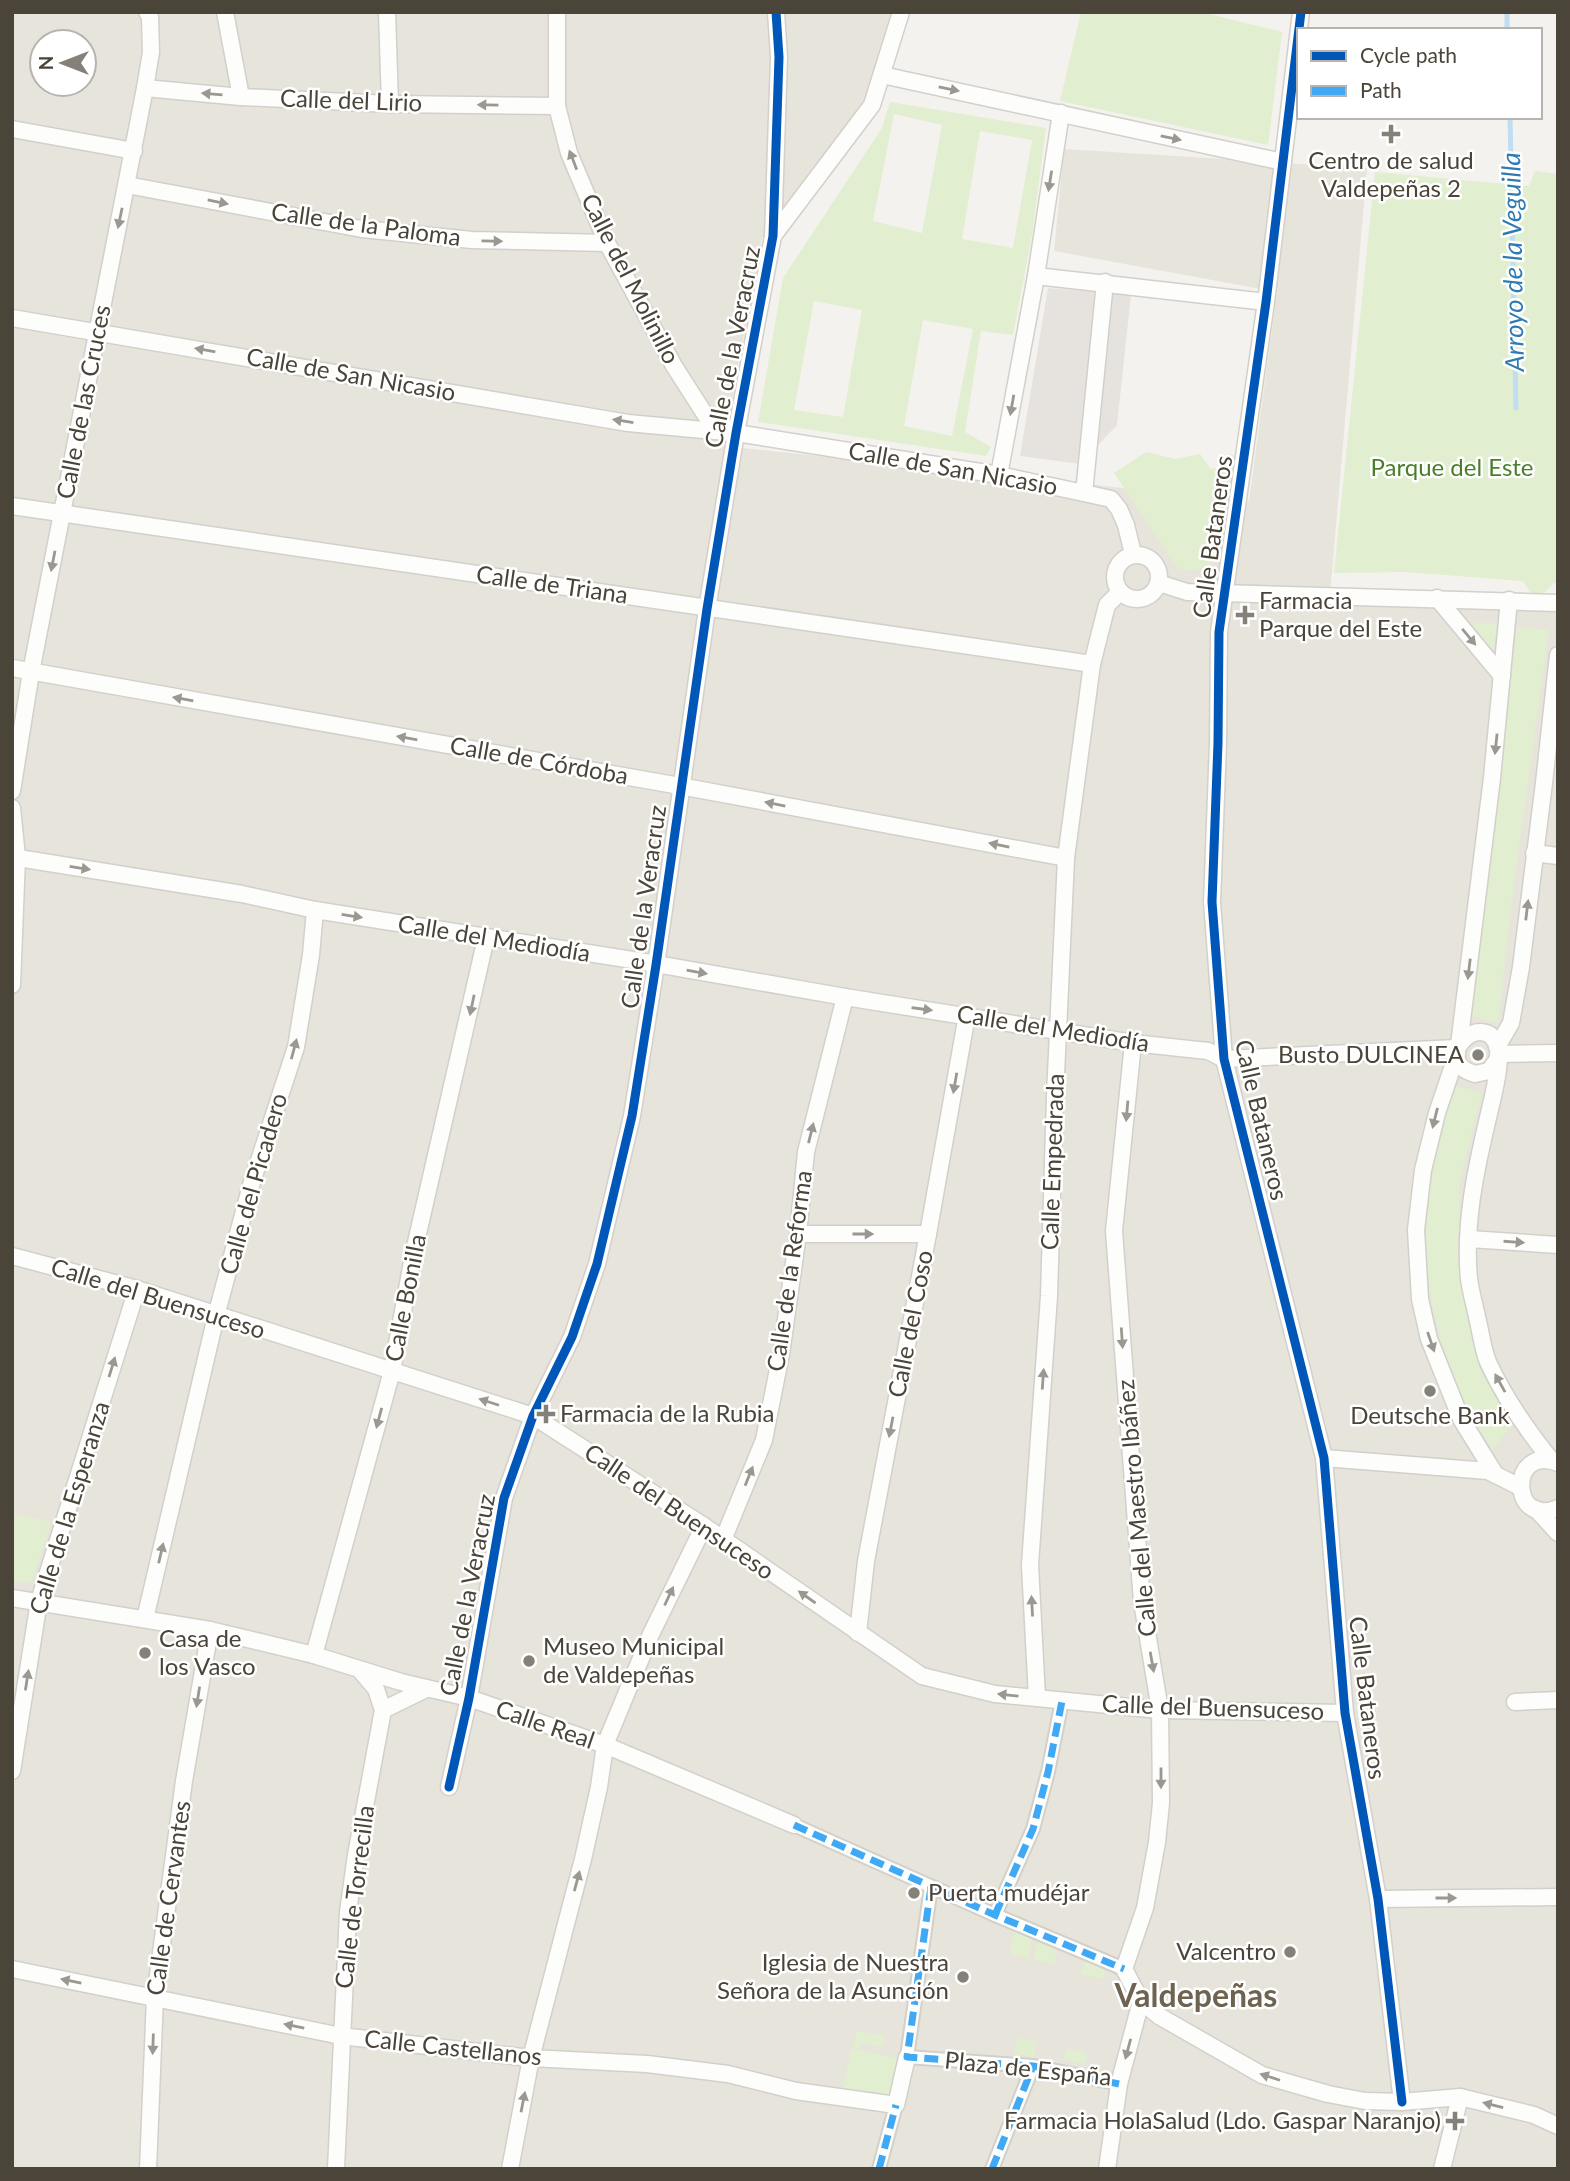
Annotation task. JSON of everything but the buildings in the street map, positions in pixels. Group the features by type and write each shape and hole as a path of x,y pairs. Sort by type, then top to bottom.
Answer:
{"street":[{"name":"Calle de las Cruces","path":"12,791 31,672 145,88 151,52 148,12"},
{"path":"225,12 241,97"},
{"path":"387,12 390,104"},
{"name":"Calle del Molinillo","path":"557,12 556,106 569,153 607,243 674,366 706,416 736,433"},
{"name":"Calle de la Veracruz","path":"449,1787 469,1699 504,1498 533,1416 572,1337 597,1264 632,1116 707,609 736,433 773,236 779,57 776,12"},
{"path":"773,236 872,104 901,12"},
{"name":"Calle Bataneros","path":"1297,45 1266,302 1219,632 1212,902 1224,1059 1324,1458 1345,1713 1378,1899 1402,2102"},
{"path":"882,75 1283,162"},
{"name":"Calle del Lirio","path":"145,88 241,97 390,104 556,106"},
{"path":"999,475 1036,276 1060,113"},
{"path":"12,129 134,151"},
{"name":"Calle de la Paloma","path":"127,184 362,229 472,240 607,243"},
{"path":"1036,276 1266,302"},
{"path":"1084,493 1105,282"},
{"name":"Calle de San Nicasio","path":"12,318 628,422 736,433 999,475 1111,499 1126,525 1133,554"},
{"name":"Calle de Triana","path":"12,506 1092,664"},
{"path":"1133,554 1144,555 1154,561 1159,572 1159,583 1153,593 1142,599 1130,598 1120,592 1115,581 1116,569 1122,559 1133,554"},
{"path":"1159,583 1187,592 1558,603"},
{"name":"Calle Empedrada","path":"1037,1699 1030,1564 1049,1296 1066,858 1092,664 1107,605 1120,592"},
{"path":"1437,598 1502,676"},
{"path":"1509,600 1492,778 1458,1049 1462,1067 1475,1074 1489,1071 1511,1023 1521,967 1556,692 1558,655"},
{"name":"Calle de Córdoba","path":"12,668 680,786 1066,858"},
{"path":"12,808 12,985"},
{"path":"1534,853 1558,856"},
{"name":"Calle del Mediodía","path":"14,857 242,894 315,910 1058,1032 1208,1051 1224,1059 1458,1049"},
{"name":"Calle del Picadero","path":"145,1619 216,1316 251,1185 296,1047 312,955 315,910"},
{"name":"Calle Bonilla","path":"314,1655 392,1371 414,1251 486,938"},
{"name":"Calle de la Reforma","path":"723,1540 764,1440 781,1354 798,1234 806,1152 845,997"},
{"name":"Calle del Coso","path":"858,1633 866,1561 929,1234 967,1016"},
{"path":"1495,1474 1461,1419 1429,1339 1420,1299 1416,1230 1421,1183 1437,1113 1462,1039 1475,1033 1489,1036 1498,1053 1495,1085 1474,1178 1469,1239 1470,1282 1488,1360 1526,1429 1554,1462"},
{"name":"Calle del Maestro Ibáñez","path":"1124,1969 1144,1909 1157,1842 1161,1803 1160,1710 1142,1602 1114,1231 1133,1043"},
{"path":"1498,1053 1558,1053"},
{"path":"798,1234 929,1234"},
{"path":"1469,1239 1558,1245"},
{"name":"Calle del Buensuceso","path":"12,1256 137,1289 533,1416 704,1526 922,1676 995,1694 1160,1710 1345,1713"},
{"name":"Calle de la Esperanza","path":"12,1772 38,1601 137,1289"},
{"path":"1324,1458 1488,1471 1520,1487"},
{"path":"1554,1462 1535,1462 1529,1466 1521,1479 1520,1487 1525,1500 1558,1533"},
{"path":"1535,1509 1544,1511 1558,1508"},
{"path":"510,2169 531,2058 583,1859 605,1745 652,1634 704,1526"},
{"name":"Calle Real","path":"12,1598 209,1630 314,1655 426,1689 469,1699 605,1745 794,1825 1012,1923 1124,1969"},
{"name":"Calle de Cervantes","path":"148,2169 155,1997 184,1781 209,1630"},
{"path":"360,1670 376,1689 383,1710 426,1689"},
{"path":"1515,1702 1558,1700"},
{"path":"995,1915 1033,1829 1062,1701"},
{"name":"Calle de Torrecilla","path":"336,2169 350,1900 383,1710"},
{"path":"879,2169 907,2057 931,1887"},
{"path":"1378,1899 1558,1898"},
{"name":"Calle Castellanos","path":"12,1969 341,2036 531,2058 647,2064 728,2074 796,2091 896,2105"},
{"path":"1124,1969 1141,2001 1159,2016 1262,2075 1328,2094 1365,2101 1402,2102 1460,2097 1534,2115 1558,2126"},
{"name":"Plaza de España","path":"907,2057 1033,2066 1119,2084 1141,2001"},
{"path":"992,2169 1033,2066"},
{"path":"1107,2169 1119,2084"},
{"path":"1443,2169 1460,2097"}],"shaded area":[{"path":"12,12 896,12 873,96 762,238 723,446 1249,501 1277,292 1054,251 1064,149 1367,168 1330,595 1558,606 1558,2169 12,2169"},
{"path":"1048,288 1131,295 1117,425 1080,464 1020,456"}],"green space":[{"path":"1081,12 1201,12 1282,32 1268,145 1060,101"},
{"path":"890,102 1046,128 1032,235 1013,335 981,331 965,432 991,447 986,456 758,422 783,278 882,128","holes":["894,114 942,125 922,233 873,221","980,131 1032,140 1013,248 962,239","814,301 862,310 843,417 794,410","923,320 973,329 952,436 904,426"]},
{"name":"Parque del Este","path":"1535,171 1558,174 1558,583 1554,583 1536,601 1523,581 1405,572 1334,573 1375,172 1529,186"},
{"path":"1146,452 1175,459 1200,454 1210,468 1218,469 1230,454 1237,457 1216,561 1196,570 1179,570 1114,473"},
{"path":"1461,623 1497,623 1492,657"},
{"path":"1517,627 1549,630 1513,890 1498,1023 1469,1015 1492,847"},
{"path":"1453,1085 1482,1093 1460,1180 1458,1256 1472,1336 1497,1399 1513,1424 1493,1450 1466,1406 1454,1379 1430,1294 1426,1227 1436,1156"},
{"path":"12,1513 51,1522 32,1583 12,1581"},
{"path":"1013,1931 1032,1939 1029,1958 1010,1954"},
{"path":"1037,1942 1057,1950 1055,1964 1034,1959"},
{"path":"1085,1960 1105,1968 1103,1979 1081,1974"},
{"path":"856,2031 885,2036 883,2047 860,2043 859,2048 854,2047"},
{"path":"1017,2038 1037,2042 1034,2057 1014,2053"},
{"path":"851,2048 900,2059 892,2098 843,2090"},
{"path":"1066,2049 1087,2053 1085,2064 1064,2060"}],"waterway":[{"name":"Arroyo de la Veguilla","path":"1507,12 1507,28"},
{"name":"Arroyo de la Veguilla","path":"1510,119 1516,408"}],"marked path":[{"path":"995,1915 1033,1829 1062,1701"},
{"path":"794,1825 1124,1969"},
{"path":"931,1887 907,2057 1033,2066 1119,2084"},
{"path":"992,2169 1033,2066"},
{"path":"879,2169 896,2105"}],"cycle path":[{"path":"449,1787 469,1698 504,1498 533,1416 572,1337 597,1264 632,1116 707,609 736,433 773,236 779,57 776,12"},
{"path":"1299,28 1301,12"},
{"path":"1297,45 1266,302 1219,632 1212,902 1224,1059 1324,1458 1345,1713 1378,1899 1402,2102"}],"place":[{"name":"Centro de salud Valdepeñas 2","path":"1391,134"},
{"name":"Farmacia Parque del Este","path":"1245,615"},
{"name":"Busto DULCINEA","path":"1478,1055"},
{"name":"Deutsche Bank","path":"1430,1391"},
{"name":"Farmacia de la Rubia","path":"546,1414"},
{"name":"Casa de los Vasco","path":"145,1653"},
{"name":"Museo Municipal de Valdepeñas","path":"529,1661"},
{"name":"Puerta mudéjar","path":"914,1893"},
{"name":"Valcentro","path":"1290,1952"},
{"name":"Iglesia de Nuestra Señora de la Asunción","path":"963,1977"},
{"name":"Farmacia HolaSalud (Ldo. Gaspar Naranjo)","path":"1455,2121"}],"district":[{"name":"Valdepeñas","path":"1196,1996"}]}
